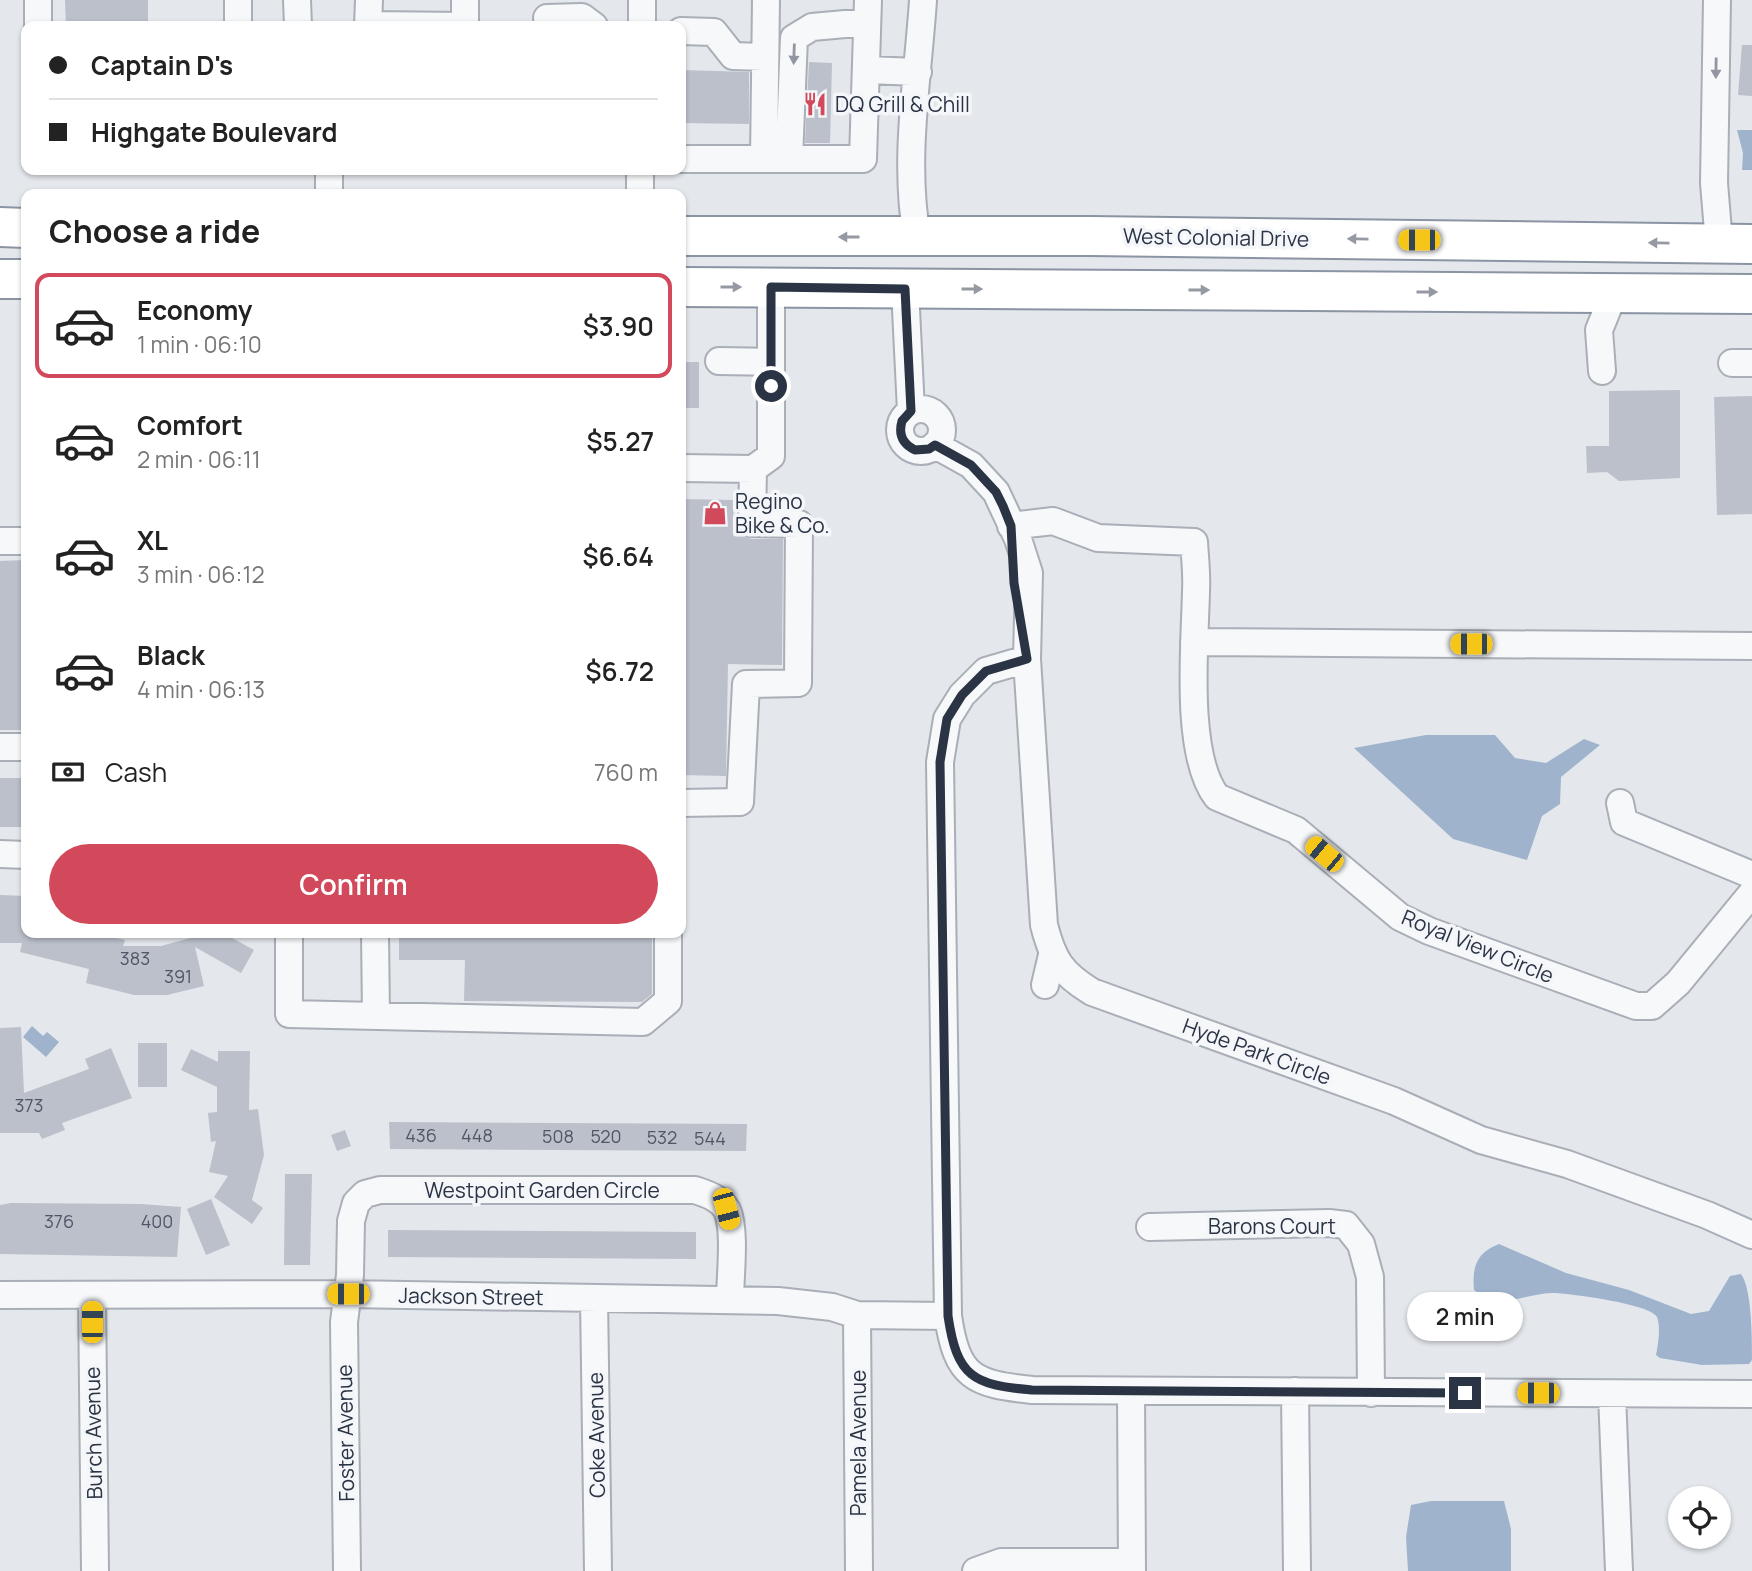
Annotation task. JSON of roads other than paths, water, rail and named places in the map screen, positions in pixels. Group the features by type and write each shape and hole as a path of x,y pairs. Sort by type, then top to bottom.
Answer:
{"highway":[{"path":"0,227 21,228"},
{"name":"West Colonial Drive","path":"686,236 1052,236 1736,244"},
{"path":"914,289 939,261 1052,236"},
{"path":"776,287 879,270 900,257 918,237"},
{"path":"1614,293 1752,277"},
{"path":"0,279 21,279"},
{"path":"686,287 1752,295"}],"street":[{"path":"38,0 38,21"},
{"path":"238,0 238,21"},
{"path":"297,0 298,21"},
{"path":"369,0 369,21"},
{"path":"465,0 465,21"},
{"path":"642,0 642,21"},
{"path":"766,0 765,57 777,159"},
{"path":"918,237 913,214 911,162 923,0"},
{"path":"1717,0 1714,183 1736,244"},
{"path":"686,159 777,159 863,159 868,11 812,27 794,38 777,159"},
{"path":"545,15 582,17 587,21"},
{"path":"686,31 714,32 733,56 765,57"},
{"path":"866,70 919,72"},
{"path":"686,468 753,469 771,456 771,362 776,287"},
{"path":"914,289 920,411"},
{"path":"1602,371 1599,330 1614,293"},
{"path":"719,362 771,362"},
{"path":"920,411 934,414 941,426 935,445 929,449 915,450 904,442 900,428 906,415 920,411"},
{"name":"Hyde Park Circle","path":"935,445 971,465 996,492 1011,526 1014,583 1027,659 1044,925 1052,955 1070,979 1092,992 1394,1101 1481,1140 1567,1164 1707,1214 1752,1235"},
{"path":"686,803 740,802 746,684 798,683 799,524 752,523 753,469"},
{"name":"Royal View Circle","path":"1011,526 1053,521 1098,538 1194,542 1195,719 1208,786 1217,797 1297,830 1400,917 1429,931 1636,1006 1652,1006 1678,983 1752,893"},
{"path":"0,541 21,541"},
{"path":"1194,642 1752,646"},
{"path":"1027,659 986,671 962,695 947,719 940,762 948,1316 952,1343 958,1360 967,1372 996,1387 1131,1392 1752,1394"},
{"path":"0,747 21,747"},
{"path":"1620,803 1624,822 1752,875"},
{"path":"0,853 21,855"},
{"path":"289,938 289,1014 643,1022 668,1001 668,938"},
{"path":"375,938 376,1016"},
{"path":"1045,985 1052,955"},
{"name":"Westpoint Garden Circle","path":"348,1294 351,1221 356,1203 365,1194 380,1190 695,1190 713,1196 726,1209 730,1224 730,1300"},
{"name":"Barons Court","path":"1150,1227 1329,1223 1346,1225 1361,1244 1370,1277 1371,1393"},
{"name":"Jackson Street","path":"0,1295 348,1294 778,1301 832,1307 857,1315 948,1316"},
{"name":"Foster Avenue","path":"347,1571 344,1322 348,1294"},
{"name":"Burch Avenue","path":"92,1295 95,1571"},
{"name":"Coke Avenue","path":"594,1298 597,1571"},
{"name":"Pamela Avenue","path":"857,1315 859,1571"},
{"path":"1295,1391 1297,1571"},
{"path":"976,1571 1001,1562 1132,1567 1131,1392"},
{"path":"1612,1394 1619,1571"}],"water":[{"path":"1737,130 1752,130 1752,170 1742,170 1743,153"},
{"path":"1426,735 1495,735 1515,758 1546,763 1584,739 1600,745 1561,777 1560,804 1542,816 1527,860 1453,839 1354,748"},
{"path":"32,1026 43,1036 47,1032 59,1042 46,1057 23,1037"},
{"path":"1499,1244 1566,1273 1629,1290 1691,1314 1709,1311 1730,1276 1741,1274 1749,1302 1752,1360 1749,1364 1702,1365 1660,1358 1656,1355 1659,1331 1657,1317 1651,1312 1625,1304 1552,1293 1513,1300 1484,1296 1474,1290 1475,1268 1480,1256"},
{"path":"1431,1501 1504,1501 1511,1529 1511,1571 1408,1571 1406,1537 1411,1505"}],"place":[{"name":"DQ Grill & Chill","path":"815,104"},
{"name":"Regino Bike & Co.","path":"715,513"}]}
